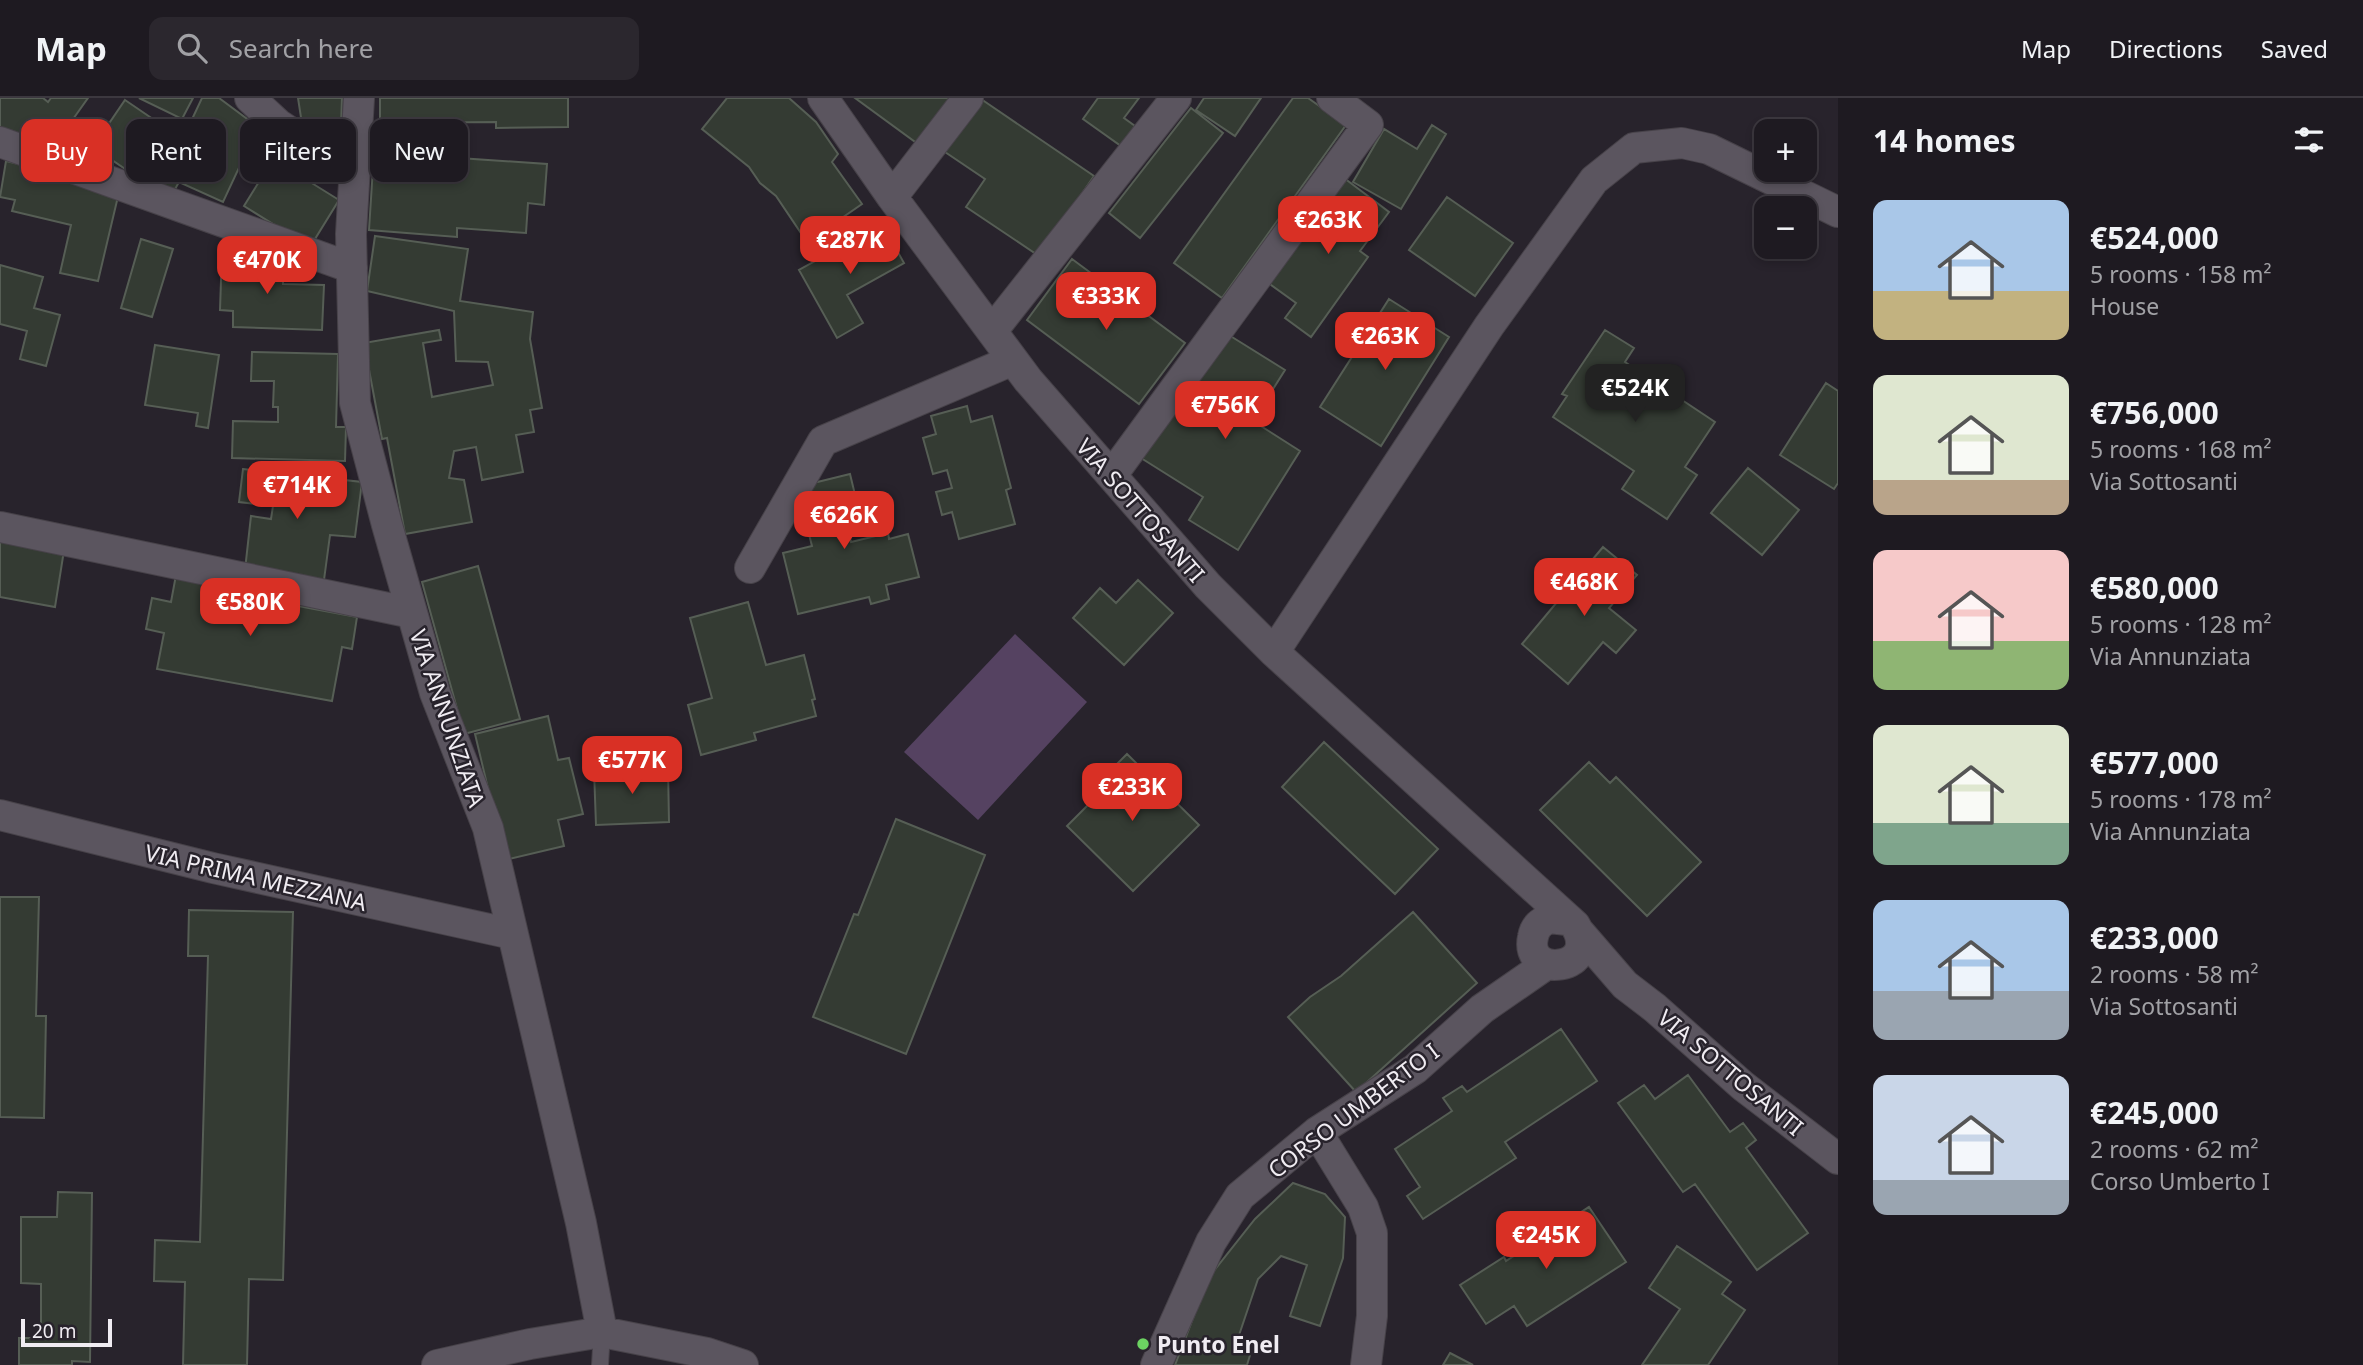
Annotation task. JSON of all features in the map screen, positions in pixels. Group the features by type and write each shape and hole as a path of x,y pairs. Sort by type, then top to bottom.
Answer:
{"street":[{"path":"250,98 273,119"},
{"name":"VIA ANNUNZIATA","path":"356,144 359,98"},
{"name":"VIA SOTTOSANTI","path":"823,98 892,197 1013,360 1208,586 1274,652 1574,927 1625,985 1743,1086 1838,1159"},
{"path":"892,197 968,98"},
{"path":"992,331 1176,98"},
{"path":"1110,474 1112,475 1368,125 1332,98"},
{"path":"0,142 352,268"},
{"path":"1274,652 1489,326 1594,180 1634,148 1682,143 1709,149 1838,212"},
{"name":"VIA ANNUNZIATA","path":"354,182 351,234 355,403 435,693 488,828 581,1223 602,1332"},
{"path":"750,568 823,441 1013,360"},
{"path":"0,527 412,613"},
{"name":"VIA PRIMA MEZZANA","path":"0,816 213,868 512,934"},
{"name":"VIA SOTTOSANTI","path":"1515,872 1543,949 1625,985"},
{"path":"1543,949 1550,918 1574,927"},
{"name":"CORSO UMBERTO I","path":"1156,1365 1211,1242 1240,1196 1317,1132 1415,1069 1543,949 1569,962 1577,955 1581,945 1574,927"},
{"path":"1317,1132 1363,1207 1372,1233 1372,1316 1366,1365"},
{"path":"1347,1365 1372,1316"},
{"path":"437,1365 530,1344 602,1332 707,1353 743,1365"}],"lane":[{"path":"600,1365 602,1332"}],"shaded area":[{"path":"1015,634 1087,702 978,820 904,752"}],"building":[{"path":"0,98 43,98 48,102 51,98 88,98 73,119 21,119 21,140 0,137"},
{"path":"139,98 193,98 182,119"},
{"path":"202,98 219,98 247,119 240,119 240,166 223,202 179,182 226,182 226,119 192,119"},
{"path":"298,98 342,98 341,119 301,119"},
{"path":"380,98 568,98 568,127 496,128 496,122 468,122 468,119 380,119"},
{"path":"727,98 789,98 816,122 838,154 832,162 862,204 807,242 776,196 760,183 749,167 702,129"},
{"path":"855,98 950,98 918,144"},
{"path":"1098,98 1139,98 1124,118 1135,126 1121,146 1083,119"},
{"path":"1204,98 1261,98 1235,136 1196,110"},
{"path":"1293,98 1308,98 1346,125 1222,298 1174,263"},
{"path":"981,99 1094,176 1039,256 966,207 985,179 945,152"},
{"path":"125,100 153,119 126,119 126,170 112,160 112,119"},
{"path":"1191,108 1223,133 1140,238 1109,213"},
{"path":"1432,125 1446,134 1401,209 1353,182 1384,129 1417,149"},
{"path":"468,159 547,164 544,205 528,203 526,233 457,228 457,237 369,230 372,182 468,182"},
{"path":"6,161 21,165 21,182 95,182 120,188 98,281 60,273 71,225 12,211 15,200 0,197"},
{"path":"1344,178 1389,212 1360,251 1368,257 1311,337 1285,318 1296,303 1267,282"},
{"path":"162,182 179,182 174,191 161,185"},
{"path":"259,182 310,182 339,200 310,247 244,206"},
{"path":"1447,197 1513,243 1475,296 1409,250"},
{"path":"882,224 904,263 847,295 863,323 837,338 799,270"},
{"path":"375,236 468,249 460,301 533,312 530,339 542,408 530,410 534,432 516,435 523,472 482,480 476,447 454,451 449,478 464,480 472,522 405,534 387,438 382,439 364,343 439,330 441,340 423,343 432,397 493,385 488,362 456,361 454,311 367,291"},
{"path":"141,239 173,249 152,317 121,308"},
{"path":"222,251 257,252 256,266 283,267 283,284 324,285 322,330 233,327 233,311 220,310"},
{"path":"1072,259 1185,343 1139,404 1027,320"},
{"path":"0,265 43,277 34,308 60,315 46,366 20,359 27,331 0,324"},
{"path":"1389,299 1449,337 1381,446 1320,407"},
{"path":"1605,330 1634,348 1625,362 1715,422 1685,467 1697,475 1667,519 1622,489 1634,471 1553,417 1567,396 1562,394"},
{"path":"1224,332 1285,370 1253,421 1300,451 1238,550 1189,520 1203,497 1141,458"},
{"path":"155,345 219,355 208,428 196,426 198,413 145,405"},
{"path":"252,352 338,354 336,427 346,427 345,461 232,458 233,421 278,422 278,407 273,407 274,381 251,381"},
{"path":"1826,383 1838,391 1838,483 1834,489 1780,455"},
{"path":"967,406 971,422 992,416 1011,488 1006,490 1015,524 959,539 952,512 942,515 936,492 952,488 947,470 933,474 923,438 936,434 931,416"},
{"path":"1748,468 1799,510 1762,555 1711,513"},
{"path":"243,469 362,482 355,537 330,535 324,580 245,570 251,516 271,519 273,506 239,502"},
{"path":"850,474 857,503 869,499 874,519 847,525 851,542 888,533 889,539 908,534 919,577 886,585 889,599 871,604 869,597 798,614 783,553 812,546 797,487"},
{"path":"0,533 65,544 55,607 0,597"},
{"path":"1603,547 1637,575 1609,608 1636,630 1616,653 1603,642 1568,684 1522,644"},
{"path":"478,566 520,719 464,734 422,582"},
{"path":"176,575 277,593 276,602 357,617 352,649 342,647 332,701 157,669 164,633 146,629 152,598 171,602"},
{"path":"1138,580 1173,613 1124,665 1073,618 1100,588 1116,603"},
{"path":"748,602 766,665 804,655 815,699 812,700 816,716 754,733 756,740 701,755 688,705 712,698 690,618"},
{"path":"548,716 558,760 569,758 583,814 558,820 564,846 505,860 475,734"},
{"path":"1324,742 1438,849 1395,894 1282,787"},
{"path":"1127,754 1199,825 1133,891 1067,826 1102,791 1096,785"},
{"path":"1589,762 1610,783 1616,777 1701,862 1647,916 1540,810"},
{"path":"668,768 669,822 596,825 594,770"},
{"path":"896,819 985,855 906,1054 813,1017"},
{"path":"0,897 39,897 36,1016 46,1016 44,1118 0,1117"},
{"path":"189,910 293,912 283,1280 249,1279 247,1365 183,1365 185,1282 154,1281 155,1240 200,1242 208,956 188,956"},
{"path":"1413,912 1477,983 1356,1092 1288,1017 1310,997 1341,976"},
{"path":"1561,1029 1597,1081 1505,1142 1516,1158 1423,1219 1407,1196 1420,1187 1395,1149 1452,1111 1443,1098 1462,1086 1467,1092"},
{"path":"1688,1075 1730,1132 1743,1123 1756,1140 1746,1148 1808,1233 1757,1270 1695,1184 1683,1192 1618,1103 1644,1085 1655,1099"},
{"path":"1293,1183 1325,1194 1345,1217 1343,1258 1320,1326 1290,1316 1307,1265 1281,1256 1258,1279 1235,1347 1251,1352 1247,1365 1175,1365 1209,1277 1255,1219"},
{"path":"58,1192 92,1193 90,1362 72,1361 72,1365 19,1365 19,1338 41,1338 41,1284 21,1283 21,1217 57,1217"},
{"path":"1589,1207 1626,1262 1527,1326 1514,1306 1486,1324 1460,1285 1504,1257 1506,1261"},
{"path":"1677,1246 1731,1282 1722,1294 1745,1310 1708,1365 1642,1365 1680,1309 1649,1288"},
{"path":"1450,1353 1473,1365 1443,1365"}],"place":[{"name":"Punto Enel","path":"1143,1344"}]}
